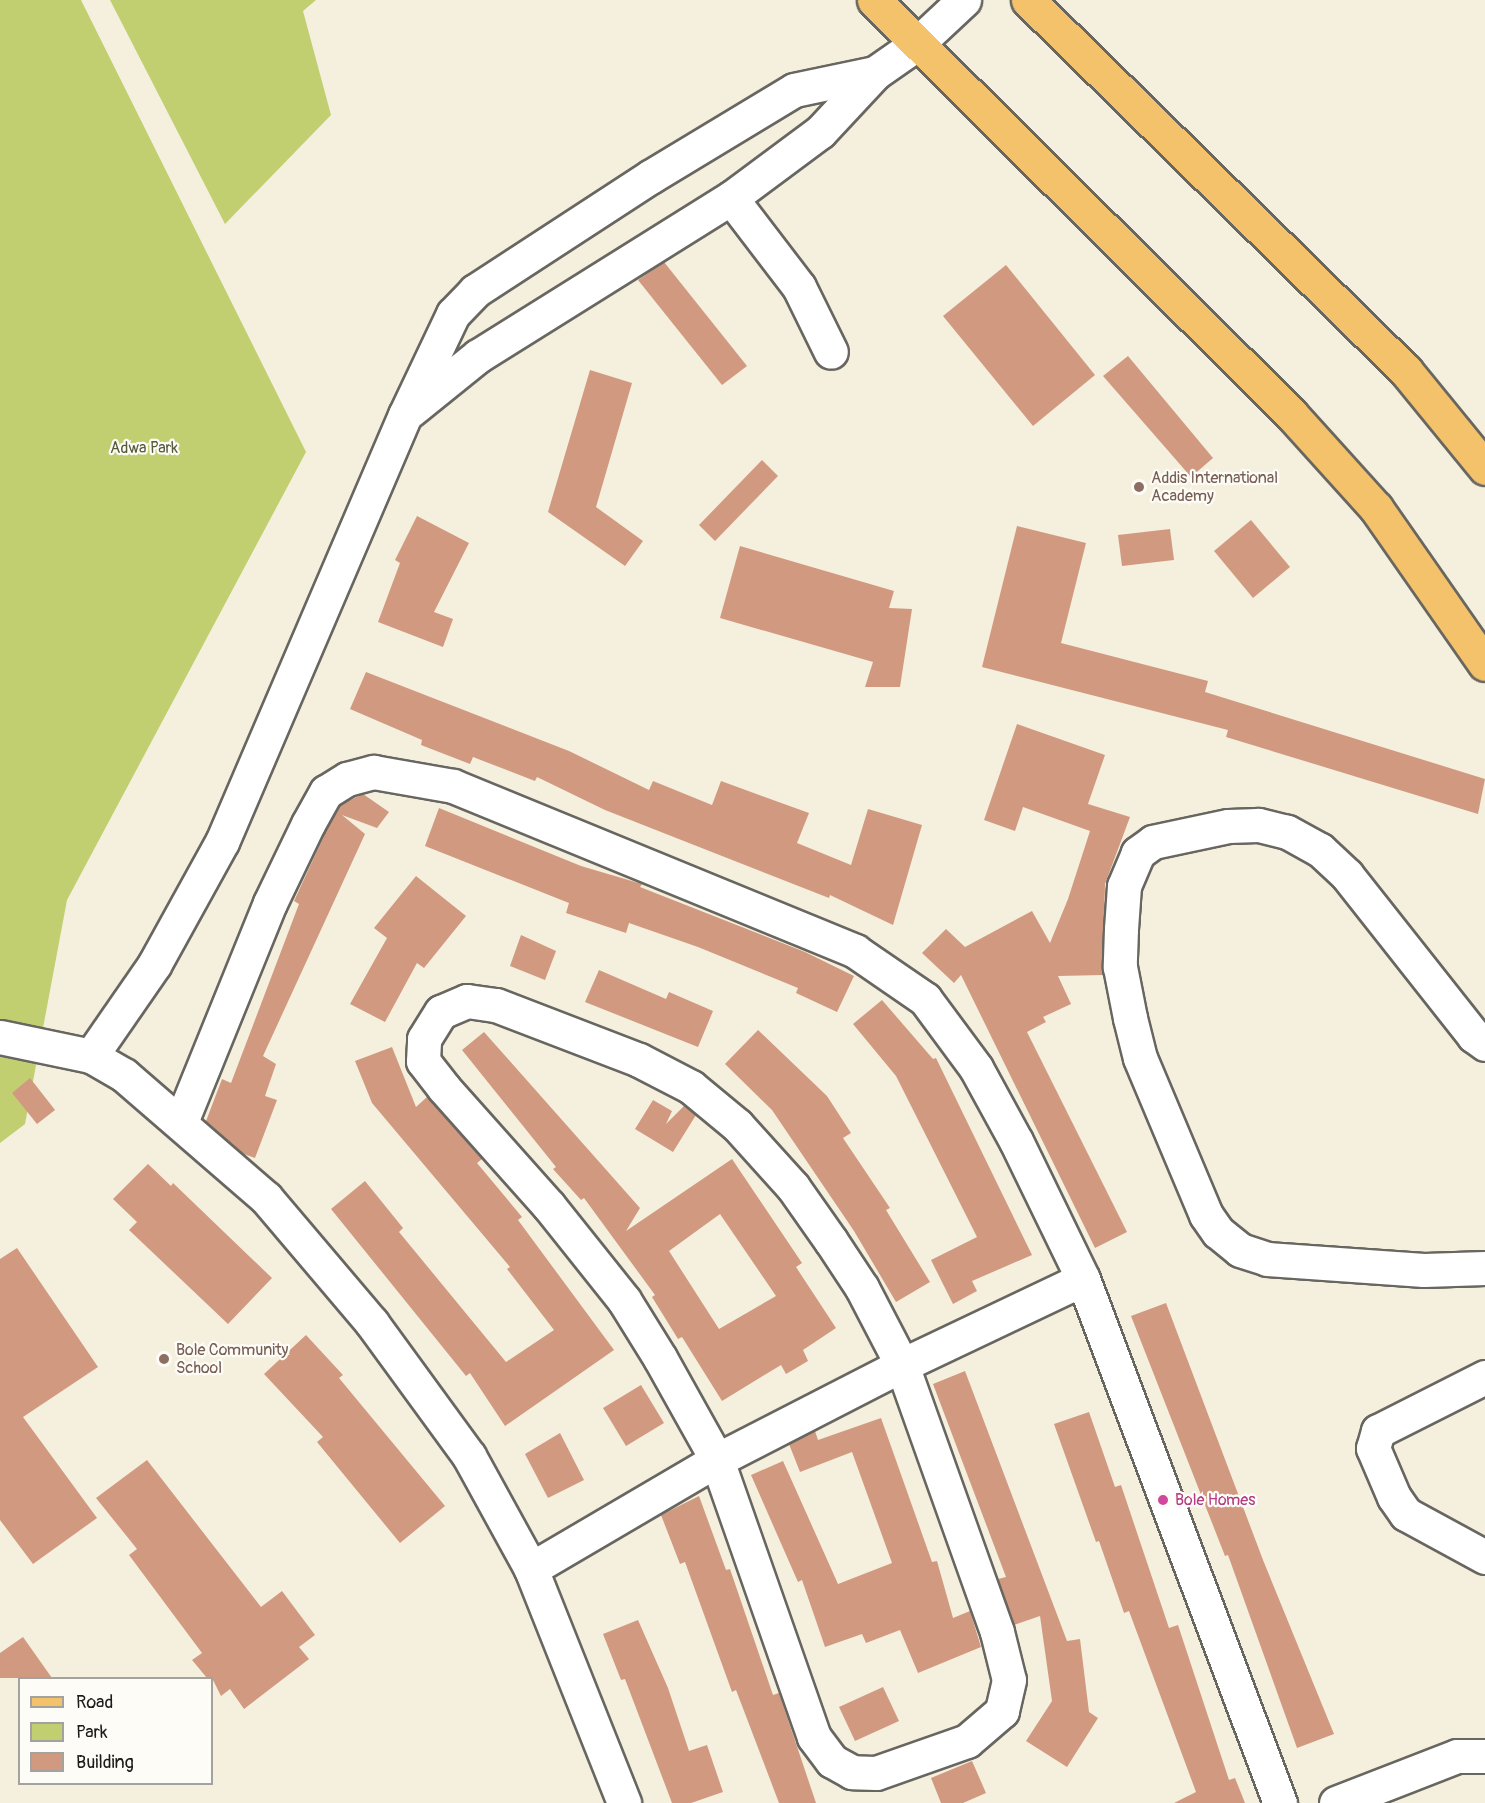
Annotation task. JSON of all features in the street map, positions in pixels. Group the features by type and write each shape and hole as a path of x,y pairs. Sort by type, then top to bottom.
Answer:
{"main road":[{"path":"874,0 1291,414 1376,508 1485,664"},
{"path":"1028,0 1406,371 1485,468"}],"street":[{"path":"405,415 478,356 731,198 820,132 875,73 918,43 964,0"},
{"path":"91,1056 154,965 222,842 405,415 453,314 475,291 650,177 794,90 875,73"},
{"path":"731,198 799,287 831,352"},
{"path":"181,1122 270,903 326,792 347,779 374,772 404,775 453,786 855,951 925,999 981,1078 1083,1279 1280,1803"},
{"path":"1485,1044 1474,1036 1347,875 1320,850 1287,832 1258,825 1228,826 1153,842 1138,853 1124,886 1121,929 1120,967 1130,1018 1140,1058 1206,1215 1218,1232 1240,1250 1267,1259 1412,1269 1485,1268"},
{"path":"467,1001 496,1005 639,1060 691,1087 737,1125 793,1187 862,1288 902,1365 997,1632 1009,1680 1002,1711 967,1741 876,1773 852,1772 832,1761 814,1737 717,1460 624,1300 549,1206 444,1088 423,1060 424,1039 441,1012 467,1001"},
{"path":"0,1037 91,1056 124,1075 266,1198 372,1323 470,1456 531,1569 624,1803"},
{"path":"531,1569 717,1460 902,1365 1083,1279"},
{"path":"1485,1377 1378,1431 1373,1448 1394,1497 1406,1514 1485,1557"},
{"path":"1336,1803 1457,1756 1485,1756"}],"green space":[{"name":"Adwa Park","path":"0,0 81,0 306,452 67,900 25,1124 0,1143"},
{"path":"110,0 316,0 303,11 331,115 225,224"}],"building":[{"path":"664,262 747,366 722,385 638,280"},
{"path":"1006,265 1095,375 1033,426 943,316"},
{"path":"1128,356 1213,458 1191,477 1103,376"},
{"path":"590,370 632,383 596,507 643,541 625,566 548,512"},
{"path":"762,460 778,476 715,541 699,525"},
{"path":"417,516 469,543 434,612 453,619 443,647 378,622 400,563 395,560"},
{"path":"1251,520 1290,567 1253,598 1214,551"},
{"path":"1017,526 1086,543 1061,643 1208,681 1205,692 1485,779 1478,814 1226,737 1228,730 982,667"},
{"path":"1170,529 1174,560 1122,566 1118,535"},
{"path":"740,546 894,591 889,608 912,609 900,687 865,687 873,662 720,618"},
{"path":"366,672 569,751 649,790 653,781 712,805 721,781 809,813 797,843 851,865 868,809 922,825 893,925 830,895 829,898 605,810 537,777 535,781 473,757 470,764 421,745 422,740 350,709"},
{"path":"1017,724 1105,755 1088,804 1130,817 1105,884 1103,975 1058,976 1071,1004 1043,1017 1046,1022 1027,1032 1127,1232 1095,1248 961,975 954,983 922,953 946,929 965,947 1032,911 1050,943 1068,899 1090,831 1023,807 1015,831 984,820"},
{"path":"363,794 389,812 377,828 342,815 365,834 263,1056 276,1064 265,1096 277,1100 255,1158 244,1154 206,1121 222,1079 231,1083 299,904 294,901 330,823 340,805"},
{"path":"439,808 581,866 642,884 640,887 805,952 854,976 837,1012 796,993 798,988 698,947 629,923 626,933 566,913 569,903 425,846"},
{"path":"416,876 466,916 424,968 417,963 385,1022 350,1004 387,938 374,928"},
{"path":"521,935 556,951 545,980 510,966"},
{"path":"599,970 666,999 669,992 713,1011 698,1047 585,1002"},
{"path":"882,1000 933,1059 936,1058 1032,1255 972,1281 977,1291 953,1304 931,1260 977,1237 896,1076 853,1024"},
{"path":"758,1030 827,1096 851,1133 843,1138 890,1208 886,1210 930,1282 896,1302 854,1231 772,1110 725,1064"},
{"path":"484,1032 640,1208 626,1231 732,1159 802,1263 796,1267 836,1328 803,1350 808,1361 786,1374 781,1365 722,1401 682,1337 678,1339 652,1297 655,1295 584,1198 581,1200 553,1169 556,1167 462,1050","holes":["720,1214 776,1296 719,1329 669,1251"]},
{"path":"392,1047 416,1107 427,1097 482,1159 477,1163 522,1217 518,1220 614,1350 505,1426 470,1373 466,1376 331,1209 365,1181 403,1228 399,1232 506,1362 554,1330 507,1269 510,1267 372,1103 355,1061"},
{"path":"30,1078 55,1110 37,1124 12,1093"},
{"path":"653,1100 672,1111 666,1124 684,1106 696,1115 673,1152 635,1129"},
{"path":"148,1164 171,1186 173,1183 272,1278 228,1324 129,1230 137,1222 113,1199"},
{"path":"17,1248 98,1367 23,1417 97,1518 33,1564 0,1520 0,1259"},
{"path":"1166,1303 1263,1560 1334,1734 1297,1748 1228,1555 1225,1556 1131,1316"},
{"path":"306,1335 343,1375 339,1378 445,1506 400,1543 317,1442 323,1437 264,1374"},
{"path":"965,1371 1067,1641 1080,1639 1089,1712 1098,1718 1067,1767 1026,1741 1052,1701 1040,1616 1014,1625 998,1579 1006,1577 933,1384"},
{"path":"641,1385 664,1423 626,1446 603,1408"},
{"path":"1089,1412 1115,1487 1121,1485 1169,1628 1178,1625 1229,1780 1235,1778 1245,1803 1174,1803 1196,1792 1129,1611 1124,1613 1099,1541 1096,1542 1054,1424"},
{"path":"881,1418 932,1562 937,1561 953,1618 970,1611 981,1647 918,1673 900,1630 866,1643 862,1634 825,1647 802,1580 798,1582 751,1475 783,1461 838,1584 892,1563 852,1452 800,1472 789,1444 815,1431 818,1440"},
{"path":"560,1433 584,1480 548,1498 525,1454"},
{"path":"147,1460 261,1607 282,1591 315,1635 299,1647 309,1659 244,1709 230,1689 221,1696 213,1677 206,1677 192,1660 202,1653 129,1555 137,1549 96,1498"},
{"path":"699,1496 726,1570 730,1569 773,1695 779,1693 816,1803 779,1803 736,1690 732,1692 685,1562 680,1564 661,1515"},
{"path":"638,1620 668,1688 689,1751 707,1745 723,1792 691,1803 672,1803 625,1679 621,1680 603,1634"},
{"path":"23,1637 51,1677 0,1678 0,1653"},
{"path":"883,1687 899,1721 855,1741 839,1707"},
{"path":"972,1761 986,1793 963,1803 941,1803 931,1778"}],"place":[{"name":"Addis International Academy","path":"1139,487"},
{"name":"Bole Community School","path":"164,1359"},
{"name":"Bole Homes","path":"1163,1500"}]}
